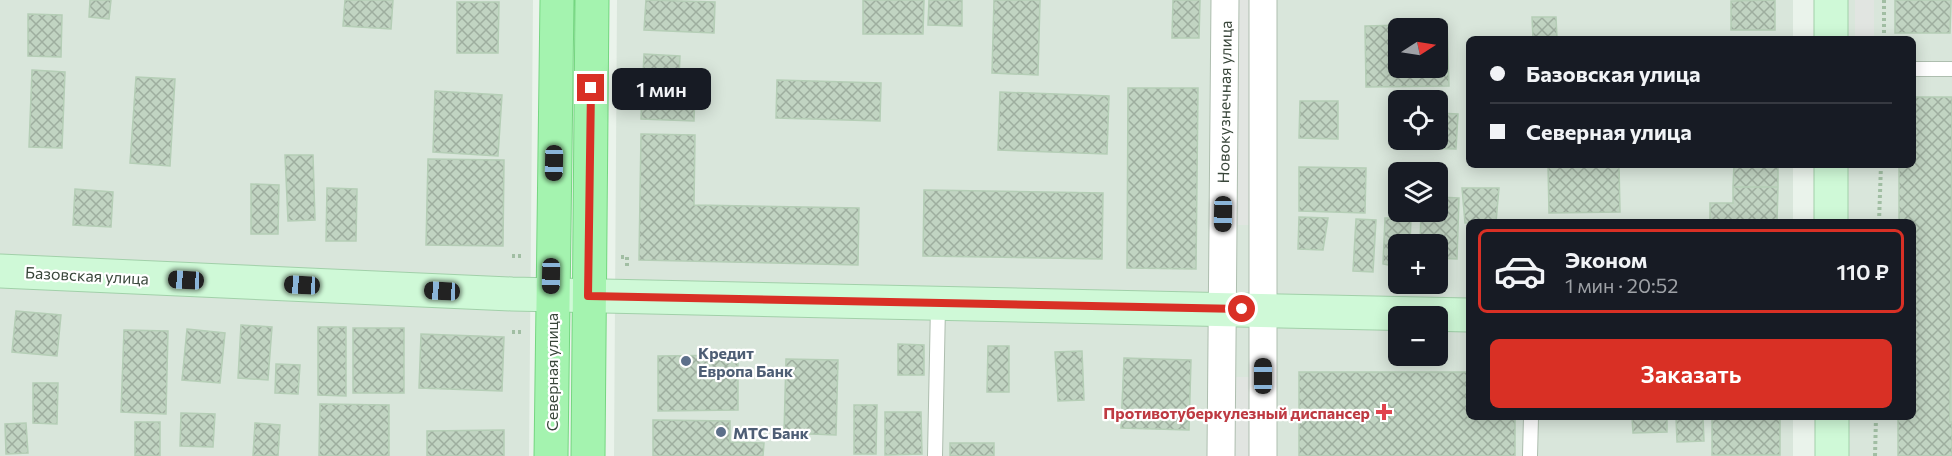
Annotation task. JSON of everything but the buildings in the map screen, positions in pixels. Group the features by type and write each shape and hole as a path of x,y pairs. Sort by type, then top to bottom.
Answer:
{"main road":[{"name":"Северная улица","path":"551,456 556,0"},
{"path":"588,456 592,0"}],"street":[{"name":"Новокузнечная улица","path":"1221,456 1225,0"},
{"path":"1263,0 1263,456"},
{"path":"1831,0 1831,36"},
{"path":"1831,168 1831,219"},
{"name":"Базовская улица","path":"0,271 551,296 1466,315"},
{"path":"1832,420 1832,456"}],"lane":[{"path":"1916,69 1952,69"},
{"path":"935,456 938,305"},
{"path":"1530,456 1532,420"}],"path":[{"path":"1884,0 1884,36"},
{"path":"1879,219 1881,168"},
{"path":"1875,456 1876,420"}],"shaded area":[{"path":"0,0 533,0 529,456 0,456"},
{"path":"617,0 1793,0 1793,36 1466,36 1466,168 1793,168 1793,219 1466,219 1466,420 1793,420 1793,456 614,456"},
{"path":"1234,0 1253,0 1252,225 1234,225"},
{"path":"1845,0 1952,0 1952,456 1846,456 1846,420 1916,420 1916,219 1846,219 1845,168 1916,168 1916,36 1845,36"},
{"path":"1855,0 1874,0 1874,36 1855,36"},
{"path":"1234,377 1252,377 1252,456 1233,456"}],"place":[{"name":"Кредит Европа Банк","path":"686,361"},
{"name":"Противотуберкулезный диспансер","path":"1384,412"},
{"name":"МТС Банк","path":"721,432"}],"route":[{"path":"591,88 588,296 938,305 1242,309"}]}
